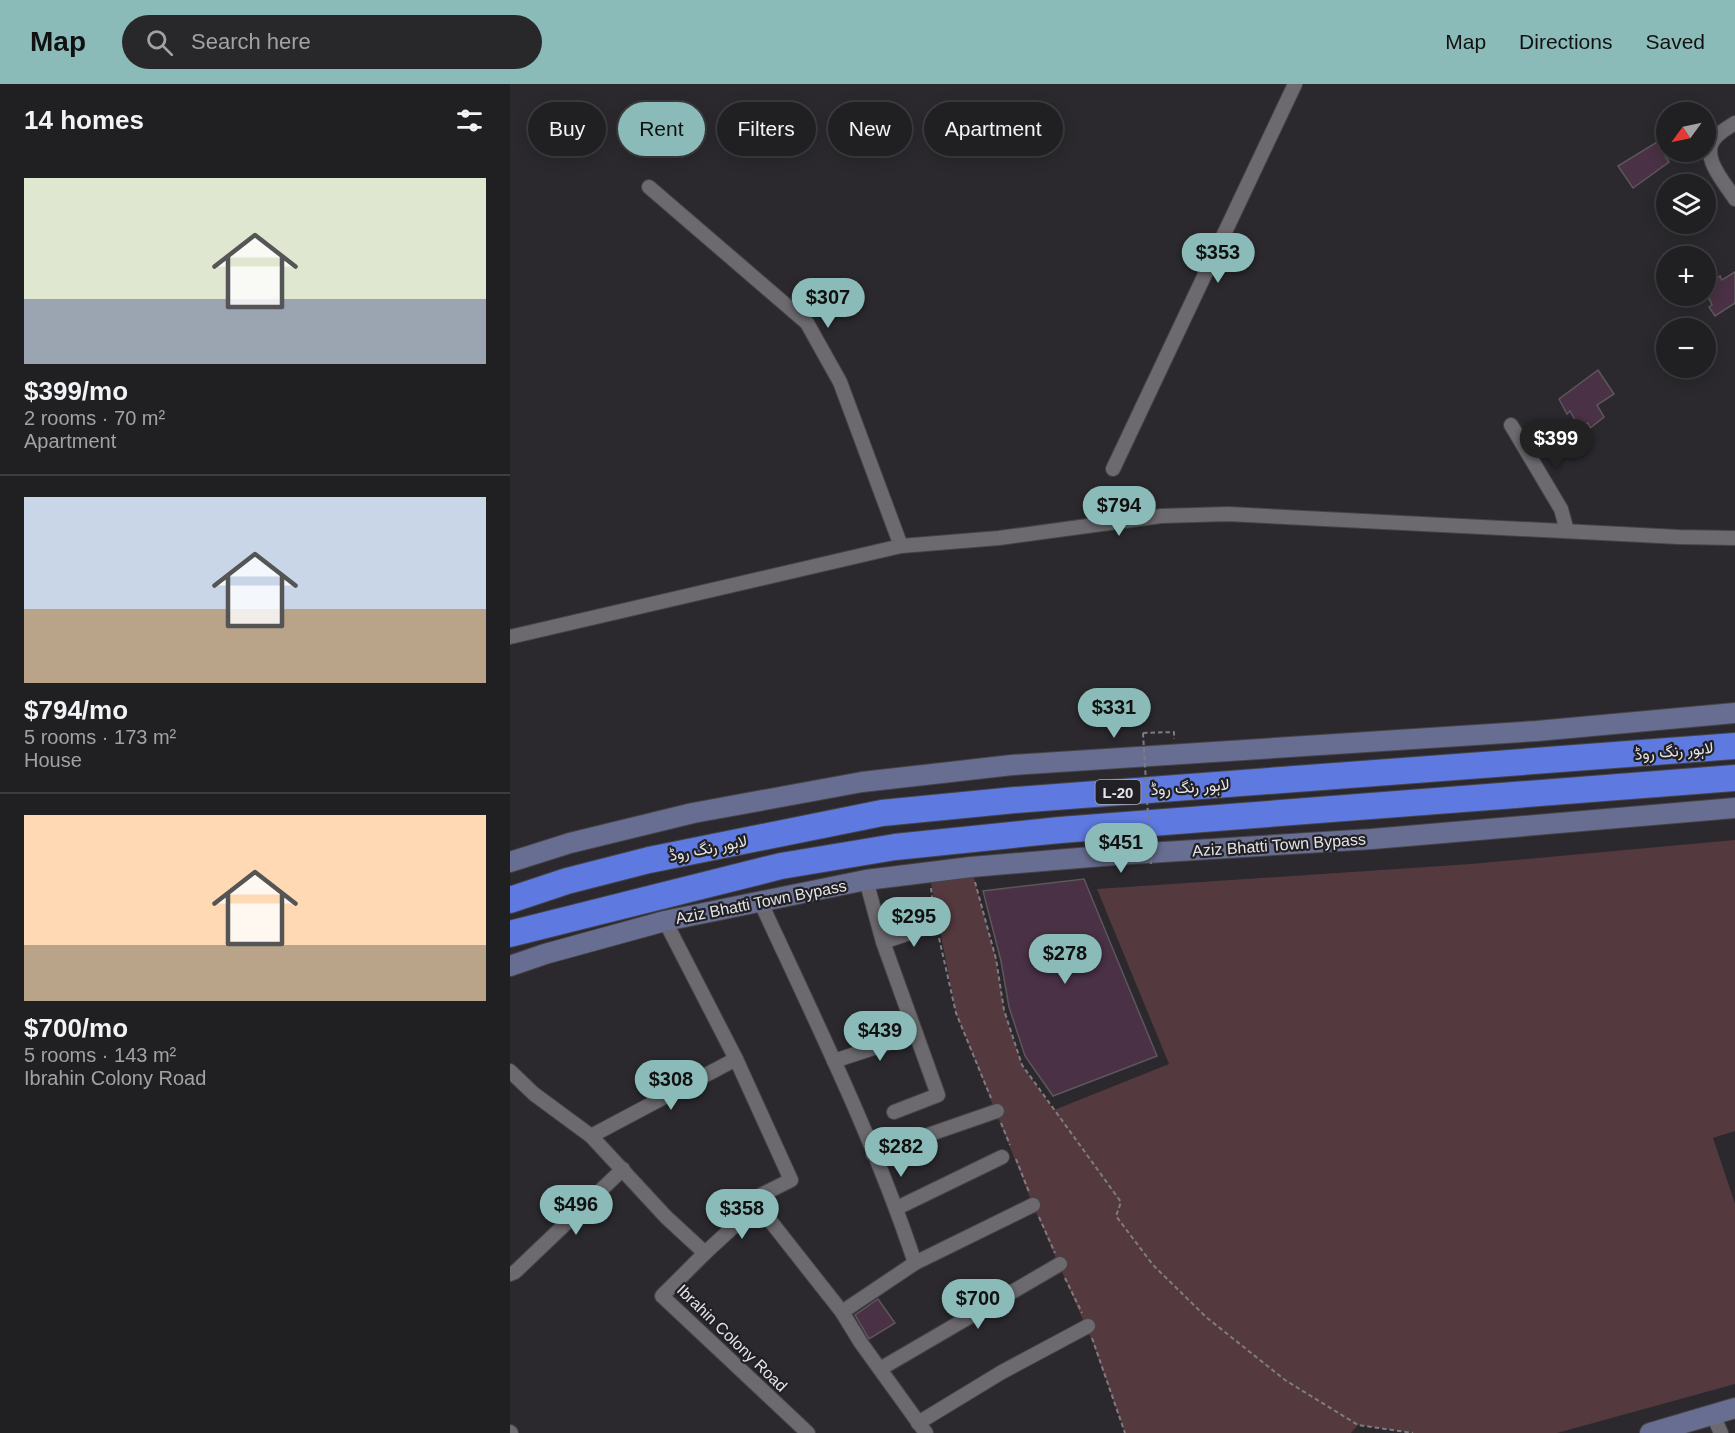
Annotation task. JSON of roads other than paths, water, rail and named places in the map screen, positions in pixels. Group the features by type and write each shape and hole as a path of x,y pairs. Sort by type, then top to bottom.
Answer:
{"highway":[{"name":"لاہور رنگ روڈ","path":"510,900 567,881 649,860 882,813 1015,800 1735,746"},
{"name":"لاہور رنگ روڈ","path":"510,934 781,866 896,848 1060,830 1735,778"}],"street":[{"path":"1113,469 1294,84"},
{"path":"1735,123 1716,135 1709,150 1710,160 1735,199"},
{"path":"649,187 807,323 840,382 901,546"},
{"path":"1510,425 1561,509 1567,531"},
{"path":"510,637 901,546 999,538 1161,516 1206,515 1735,538"},
{"path":"510,862 570,843 693,813 862,782 1012,765 1537,731 1735,713"},
{"name":"Aziz Bhatti Town Bypass","path":"510,966 544,954 664,921 866,880 970,867 1115,855 1384,838 1735,808"},
{"path":"866,880 883,942 938,1095 894,1112"},
{"path":"760,901 834,1061 897,1208 915,1263"},
{"path":"664,921 736,1059 790,1180 753,1199 842,1312 922,1428 1002,1372 1088,1326"},
{"path":"883,942 936,924"},
{"path":"834,1061 916,1034"},
{"path":"591,1136 736,1059"},
{"path":"510,1071 534,1094 591,1136 666,1217 705,1253 758,1204"},
{"path":"873,1154 996,1111"},
{"path":"897,1208 1009,1153"},
{"path":"510,1274 515,1272 623,1169"},
{"path":"842,1312 915,1263 1033,1205"},
{"name":"Ibrahin Colony Road","path":"705,1253 662,1296 808,1433"},
{"path":"880,1370 1060,1264"},
{"path":"1650,1433 1735,1408"},
{"path":"1713,1414 1721,1433"}]}
